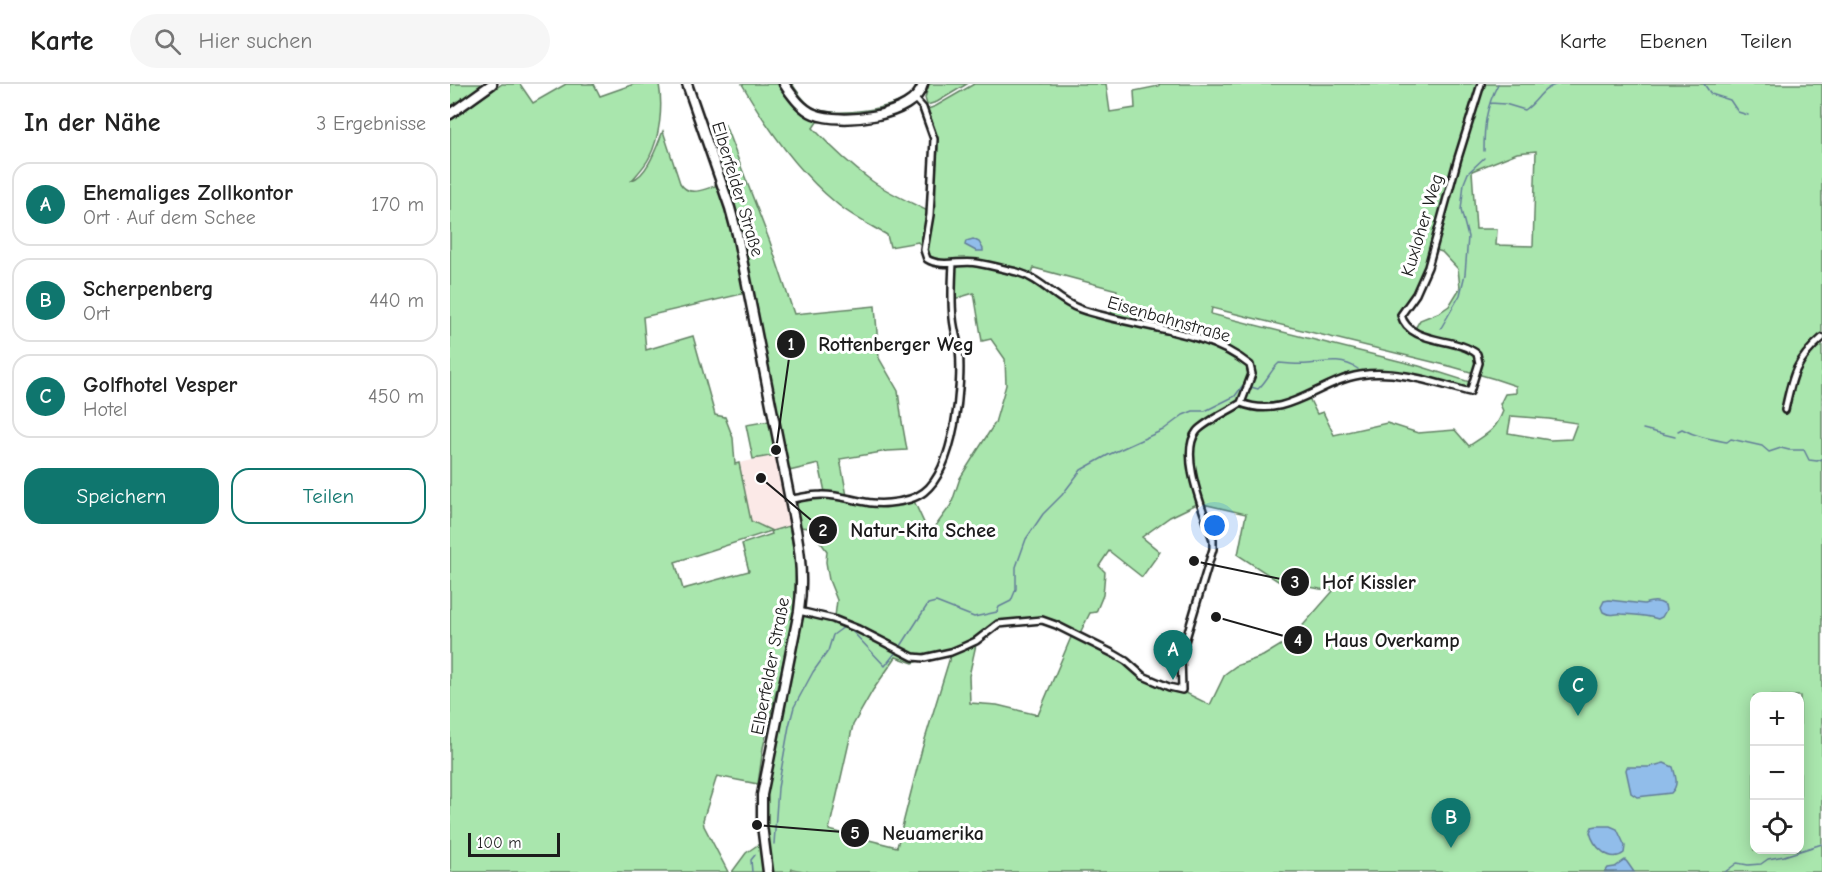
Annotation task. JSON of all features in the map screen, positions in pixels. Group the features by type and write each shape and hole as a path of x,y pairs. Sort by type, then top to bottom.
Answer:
{"main road":[{"path":"450,114 492,84"},
{"name":"Elberfelder Straße","path":"687,84 737,234 790,499 800,562 799,611 762,795 762,825 768,872"},
{"path":"784,84 802,106 813,113 829,118 845,119 866,117 896,109 912,101 920,93 923,84"}],"street":[{"name":"Kuxloher Weg","path":"1241,403 1262,408 1280,406 1354,376 1390,373 1470,392 1479,363 1477,354 1466,346 1414,332 1404,322 1401,315 1416,294 1428,267 1481,84"},
{"name":"Eisenbahnstraße","path":"912,101 923,108 934,140 930,214 924,250 927,259 953,263 975,262 1022,274 1031,277 1070,305 1080,309 1192,338 1231,351 1250,365 1252,374 1241,403"},
{"path":"790,499 822,494 872,504 890,503 922,494 932,485 946,456 956,415 959,351 953,318 953,263"},
{"path":"1785,410 1792,380 1800,361 1808,350 1822,338"},
{"path":"799,611 833,619 914,657 924,658 963,647 998,624 1042,620 1114,654 1143,676 1182,690 1181,655 1213,549 1192,471 1190,456 1192,441 1199,429 1241,403"}],"shaded area":[{"path":"776,455 789,526 772,531 751,522 739,463"}],"green space":[{"path":"450,84 485,84 450,109"},
{"path":"502,84 520,84 533,103 566,84 594,84 600,96 634,84 659,84 661,102 656,141 647,161 632,180 638,177 647,166 663,131 680,183 684,188 697,191 718,185 736,245 746,293 643,317 646,350 693,336 715,415 725,417 733,438 735,464 739,463 751,521 772,531 789,526 796,562 795,603 791,628 763,748 758,784 717,776 703,820 728,872 450,872 450,121","holes":["771,531 772,534 742,544 749,571 683,589 675,562"]},
{"path":"742,84 779,84 789,97 826,121 817,122 813,128 848,162 879,186 933,214 936,206 935,180 938,148 928,109 974,84 1106,84 1110,112 1135,108 1134,91 1159,86 1159,84 1822,84 1822,872 810,872 792,869 791,872 771,872 764,818 765,793 802,615 818,617 847,626 913,659 921,660 913,663 896,657 873,690 853,725 829,830 897,847 922,749 951,654 977,640 969,676 970,703 997,705 1038,715 1072,635 1122,660 1143,678 1178,689 1210,705 1225,674 1236,666 1263,656 1291,639 1334,590 1278,581 1238,555 1246,514 1203,504 1194,470 1193,449 1199,433 1240,408 1262,411 1286,408 1309,398 1317,414 1323,412 1334,435 1387,423 1418,433 1455,430 1469,446 1493,428 1500,418 1503,411 1500,404 1505,394 1516,393 1516,386 1453,367 1212,308 1211,314 1419,366 1473,383 1467,390 1389,372 1354,374 1286,404 1250,405 1244,401 1253,374 1251,363 1232,350 1204,339 1202,343 1218,348 1247,366 1249,371 1247,383 1237,404 1199,428 1189,450 1199,503 1170,517 1142,537 1160,552 1142,577 1109,551 1099,566 1105,572 1103,595 1096,612 1090,613 1079,635 1051,619 1011,619 987,628 962,646 940,653 914,655 865,628 835,617 837,600 829,580 827,551 810,528 799,527 796,505 800,501 822,498 878,506 914,501 925,525 925,533 932,531 951,505 960,478 995,423 1006,385 1005,359 991,339 982,341 974,293 954,299 955,266 974,265 1023,276 1081,312 1138,327 1141,322 1111,314 1117,290 1034,268 1031,275 977,261 944,261 932,258 918,242 890,247 887,235 842,208 822,191 772,133","holes":["1536,151 1533,246 1496,245 1497,229 1476,229 1472,171 1517,153","1433,249 1442,252 1458,269 1460,288 1449,306 1420,320 1413,332 1405,329 1400,321 1403,310 1414,294","1511,416 1549,419 1577,423 1571,439 1550,440 1508,433"]},
{"path":"788,84 792,84 804,100 814,108 823,111 850,112 895,104 906,99 914,92 916,84 920,84 913,96 894,107 868,113 840,115 818,112 809,107 801,101"},
{"path":"929,84 967,84 937,102 927,105 925,98"},
{"path":"725,125 770,242 794,314 875,306 879,358 898,391 907,450 840,459 847,496 825,492 819,464 789,471 746,258 733,204 709,132"},
{"path":"769,421 776,455 753,459 746,425"},
{"path":"759,844 763,872 732,872 746,853"}],"water":[{"path":"973,239 979,242 983,251 976,251 965,245 966,241"},
{"path":"1604,601 1644,604 1657,602 1665,605 1666,610 1658,619 1640,615 1608,614 1603,612 1601,607"},
{"path":"1664,763 1673,767 1675,775 1676,784 1671,793 1637,797 1631,793 1627,767 1649,767"},
{"path":"1610,826 1617,829 1625,846 1624,853 1613,856 1598,848 1590,832 1592,827"},
{"path":"1625,860 1634,872 1605,872 1608,868 1615,867"}],"waterway":[{"path":"1484,151 1487,116 1498,84"},
{"path":"1490,103 1505,104 1525,110 1544,92 1558,84"},
{"path":"1704,84 1711,94 1730,100 1738,112 1748,115"},
{"path":"1441,328 1460,295 1465,274 1468,237 1461,210 1464,183 1468,173 1484,158"},
{"path":"1251,387 1258,389 1279,363 1340,362 1358,369"},
{"path":"901,646 928,604 936,602 974,617 997,612 999,607 1011,601 1016,589 1016,567 1026,539 1043,514 1062,495 1081,470 1163,430 1183,415 1193,411 1205,411 1235,396 1243,385"},
{"path":"1643,429 1675,437"},
{"path":"1678,431 1682,429 1710,439 1727,442 1731,439 1762,446 1769,452 1781,448 1804,450 1809,460 1822,459"},
{"path":"774,844 778,788 794,707 813,672 828,651 833,635 844,627 853,632 885,666 896,652"},
{"path":"1725,872 1737,863 1761,864 1768,859 1822,844"},
{"path":"752,872 751,860 755,855"}],"place":[{"name":"Rottenberger Weg","path":"776,450"},
{"name":"Natur-Kita Schee","path":"761,478"},
{"name":"Hof Kissler","path":"1194,561"},
{"name":"Haus Overkamp","path":"1216,617"},
{"name":"Ehemaliges Zollkontor","path":"1173,680"},
{"name":"Golfhotel Vesper","path":"1578,716"},
{"name":"Neuamerika","path":"757,825"},
{"name":"Scherpenberg","path":"1451,848"}]}
